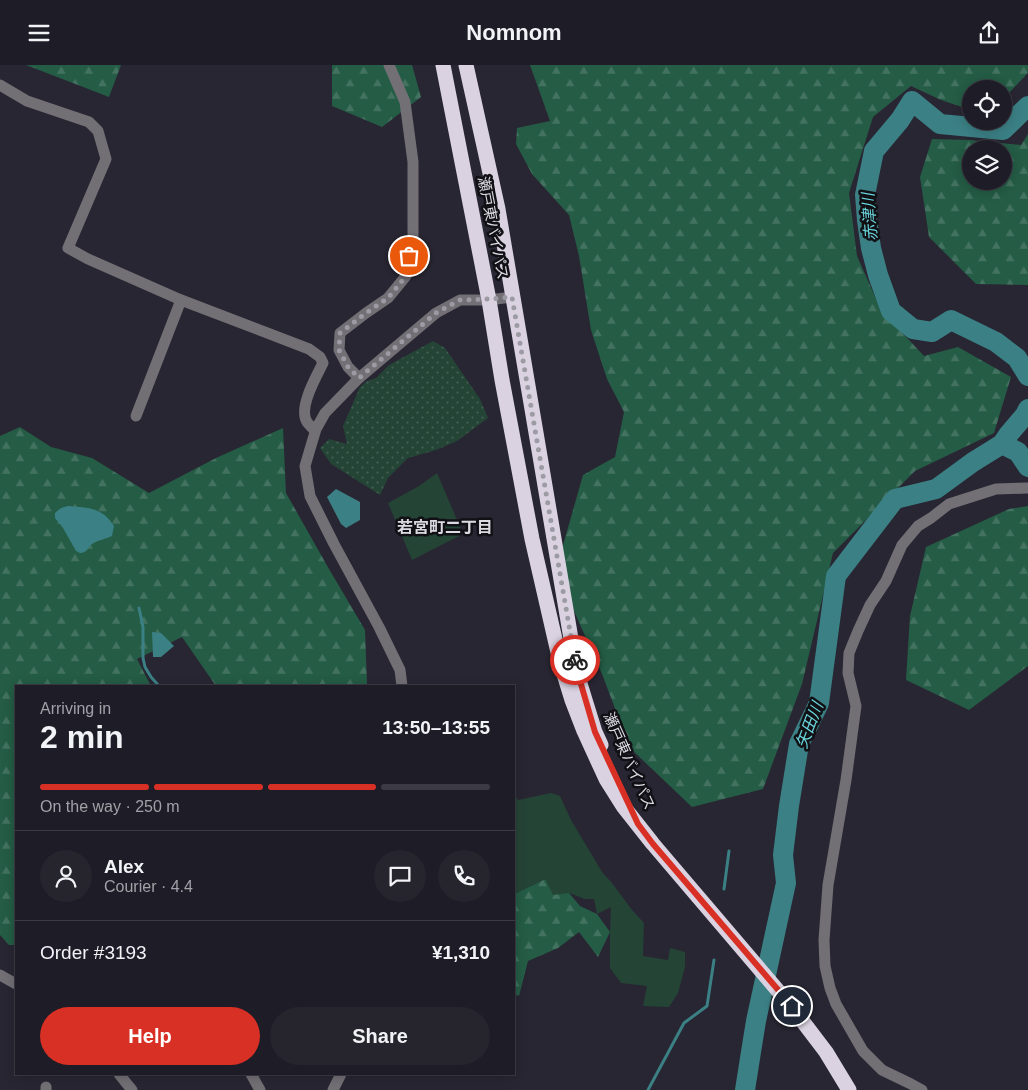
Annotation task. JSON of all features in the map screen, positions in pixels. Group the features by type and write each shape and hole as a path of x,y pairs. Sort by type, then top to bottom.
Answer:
{"highway":[{"name":"瀬戸東バイパス","path":"443,65 489,299 532,539 560,661 584,731 606,779 622,806 792,1006 826,1052 849,1090"},
{"name":"瀬戸東バイパス","path":"466,65 498,209 578,674 595,732 638,824"}],"street":[{"path":"359,378 348,367 339,350 340,333 388,298 406,276 413,237 413,162 405,102 389,65"},
{"path":"0,85 27,101 90,122 98,131 106,159 68,247 88,259 181,299 309,349 320,357 323,363 308,395 304,412 306,422 315,431"},
{"path":"402,685 400,670 380,627 310,496 305,466 315,431 325,413 359,378 436,313 460,300 512,297"},
{"path":"136,416 181,299"},
{"path":"922,1090 882,1070 863,1051 836,1004 825,966 824,940 828,885 846,781 856,706 848,673 849,653 870,605 886,581 902,545 918,526 949,504 996,489 1028,488"},
{"path":"120,1075 132,1090"},
{"path":"252,1075 260,1090"},
{"path":"333,1090 341,1075"}],"shaded area":[{"path":"433,341 445,348 480,399 488,418 457,441 436,450 408,458 388,478 380,495 331,464 320,448 329,439 347,444 343,426 360,387 367,381 376,378 389,365"},
{"path":"437,473 463,534 412,560 388,503 419,486"},
{"path":"336,489 360,502 360,520 346,528 341,524 327,497"},
{"path":"68,506 82,507 105,515 114,526 112,536 94,543 83,553 76,551 55,518 56,512"},
{"path":"152,632 161,633 174,646 161,657 153,657"},
{"path":"551,793 560,796 571,820 602,872 644,923 643,956 668,960 670,948 685,952 685,967 678,993 669,1007 643,1006 647,986 621,983 610,968 611,907 597,914 594,899 585,899 569,893 553,895 545,879 515,894 515,796 518,800"}],"green space":[{"path":"26,65 121,65 109,97"},
{"path":"332,65 412,65 421,97 382,127 332,106"},
{"path":"530,65 1028,65 1028,73 1012,90 1012,80 962,80 962,107 941,100 911,86 873,117 849,193 857,256 881,310 924,356 958,347 1011,377 994,433 915,471 833,553 802,684 763,789 692,807 630,748 602,674 574,611 560,556 583,475 615,457 624,412 607,379 591,330 579,256 569,215 532,174 516,144 517,128 550,121"},
{"path":"1028,134 1028,285 976,284 929,237 920,177 932,139 970,140 962,140 962,190 1012,190 1012,144 1021,145"},
{"path":"20,427 51,447 92,458 149,493 216,458 283,428 286,493 365,630 367,684 215,685 182,637 137,659 150,685 15,685 15,945 9,945 0,935 0,436"},
{"path":"1028,506 1028,666 969,710 906,680 910,616 926,547 1009,509"},
{"path":"545,879 569,893 580,906 597,914 610,932 598,957 579,932 558,948 528,961 519,996 515,994 515,894"}],"waterway":[{"name":"赤津川","path":"1028,106 1003,130 940,124 912,101 900,120 874,151 865,195 871,248 891,311 913,329 932,332 951,320 996,342 1017,358 1028,376"},
{"name":"矢田川","path":"745,1090 756,1021 786,883 783,855 799,744 819,703 836,576 895,499 936,489 1002,444 1028,409"},
{"path":"1002,444 1018,452 1028,467"},
{"path":"139,608 143,627 143,658 145,667 158,685"},
{"path":"724,889 729,851"},
{"path":"648,1090 684,1023 707,1006 714,960"}],"way so far":[{"path":"409,256 406,276 388,298 340,333 339,350 348,367 359,378 436,313 460,300 512,297 575,660"}],"district":[{"name":"若宮町二丁目","path":"445,527"}],"route":[{"path":"575,660 595,732 638,824 792,1006"}]}
